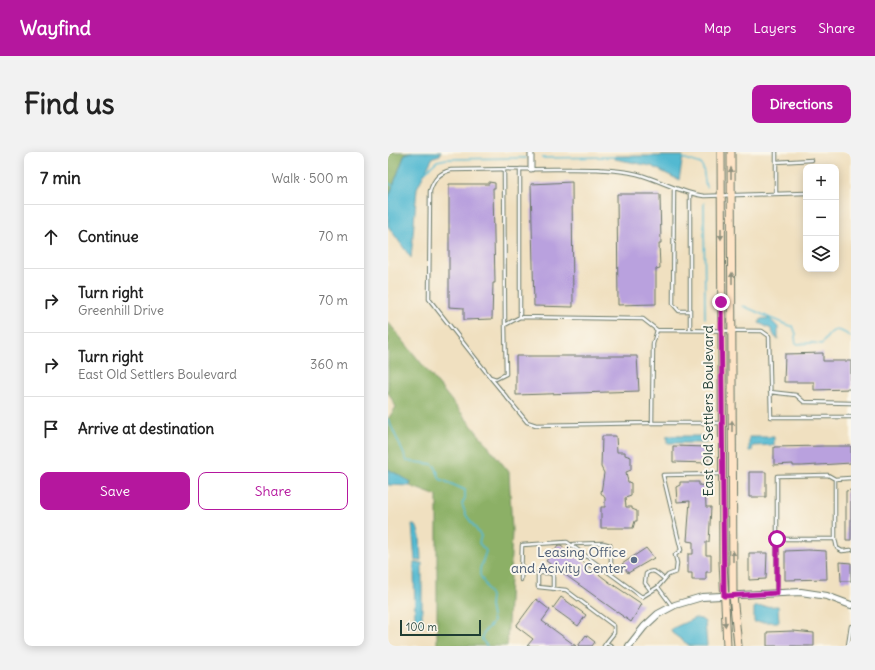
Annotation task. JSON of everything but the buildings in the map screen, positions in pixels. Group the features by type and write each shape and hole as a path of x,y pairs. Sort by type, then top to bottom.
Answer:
{"main road":[{"name":"East Old Settlers Boulevard","path":"721,152 722,474 724,596 727,646"},
{"name":"East Old Settlers Boulevard","path":"731,152 733,596 738,646"}],"street":[{"path":"531,152 531,169"},
{"path":"629,646 651,620 672,606 702,597 801,592 818,594 851,605"}],"lane":[{"path":"776,152 776,193"},
{"path":"776,162 812,160"},
{"path":"520,169 520,317"},
{"path":"722,423 536,425 526,422 429,300 430,191 434,180 442,172 451,170 531,169 637,174 690,194 720,195 803,193"},
{"path":"490,377 496,379 506,374 504,170"},
{"path":"674,188 672,304 679,311 690,311"},
{"path":"690,194 690,330"},
{"path":"505,326 520,317 643,319 657,330 721,332 762,331 769,336 771,417 851,417"},
{"path":"652,423 653,344 657,330"},
{"path":"770,392 796,395 804,402 851,403"},
{"path":"521,580 522,545 567,542 572,544 642,597 658,587 668,574 676,572 678,563 675,555 681,550 663,475 722,474"},
{"path":"777,593 777,476 828,475 835,479 851,478"},
{"path":"835,479 835,539 837,548 842,551 851,550"},
{"path":"777,539 835,539"},
{"path":"572,544 603,543 610,545 611,573"},
{"path":"651,591 646,583 646,574 650,571 654,571 664,579"},
{"path":"553,589 553,575 538,572 538,587 553,589 566,590 614,626 614,633 604,646"},
{"path":"658,587 672,606"},
{"path":"848,646 849,630 851,626"},
{"path":"606,642 612,646"}],"green space":[{"path":"388,152 412,152 405,154 388,199"},
{"path":"388,322 509,472 512,531 507,646 437,646 437,496 410,486 411,482 388,469 388,419 396,407 388,392"}],"water":[{"path":"412,152 441,152 440,155 433,157 417,188 411,258 388,226 388,199 405,154"},
{"path":"615,156 683,156 679,180 651,166 615,159"},
{"path":"769,318 778,327 778,339 775,337 771,329 759,323 761,319"},
{"path":"667,436 707,436 707,443 667,443"},
{"path":"749,437 774,437 774,445 753,446 752,451 749,451"},
{"path":"388,469 411,482 410,486 388,485"},
{"path":"412,524 417,527 420,537 421,560 415,561"},
{"path":"414,563 422,563 422,626 415,626"},
{"path":"778,606 779,622 754,622 754,607"},
{"path":"695,618 701,619 705,622 707,646 690,646 672,633 671,629"}],"waterway":[{"path":"542,158 616,157"},
{"path":"425,172 437,161 446,159 526,158"},
{"path":"682,158 701,164 706,187"},
{"path":"388,183 394,186"},
{"path":"704,203 705,318"},
{"path":"743,306 793,326 796,334 796,344 822,344 831,332 837,330 846,333 851,337"},
{"path":"388,419 407,461 432,464 435,466 440,479 465,490 465,498 462,504 466,515 481,536 479,543 486,551 480,569 480,575 491,596 490,606 493,622 484,632 482,637 482,640 487,646"}],"place":[{"name":"Leasing Office and Acivity Center","path":"634,560"}],"route":[{"path":"721,302 724,596 777,593 777,539"}]}
